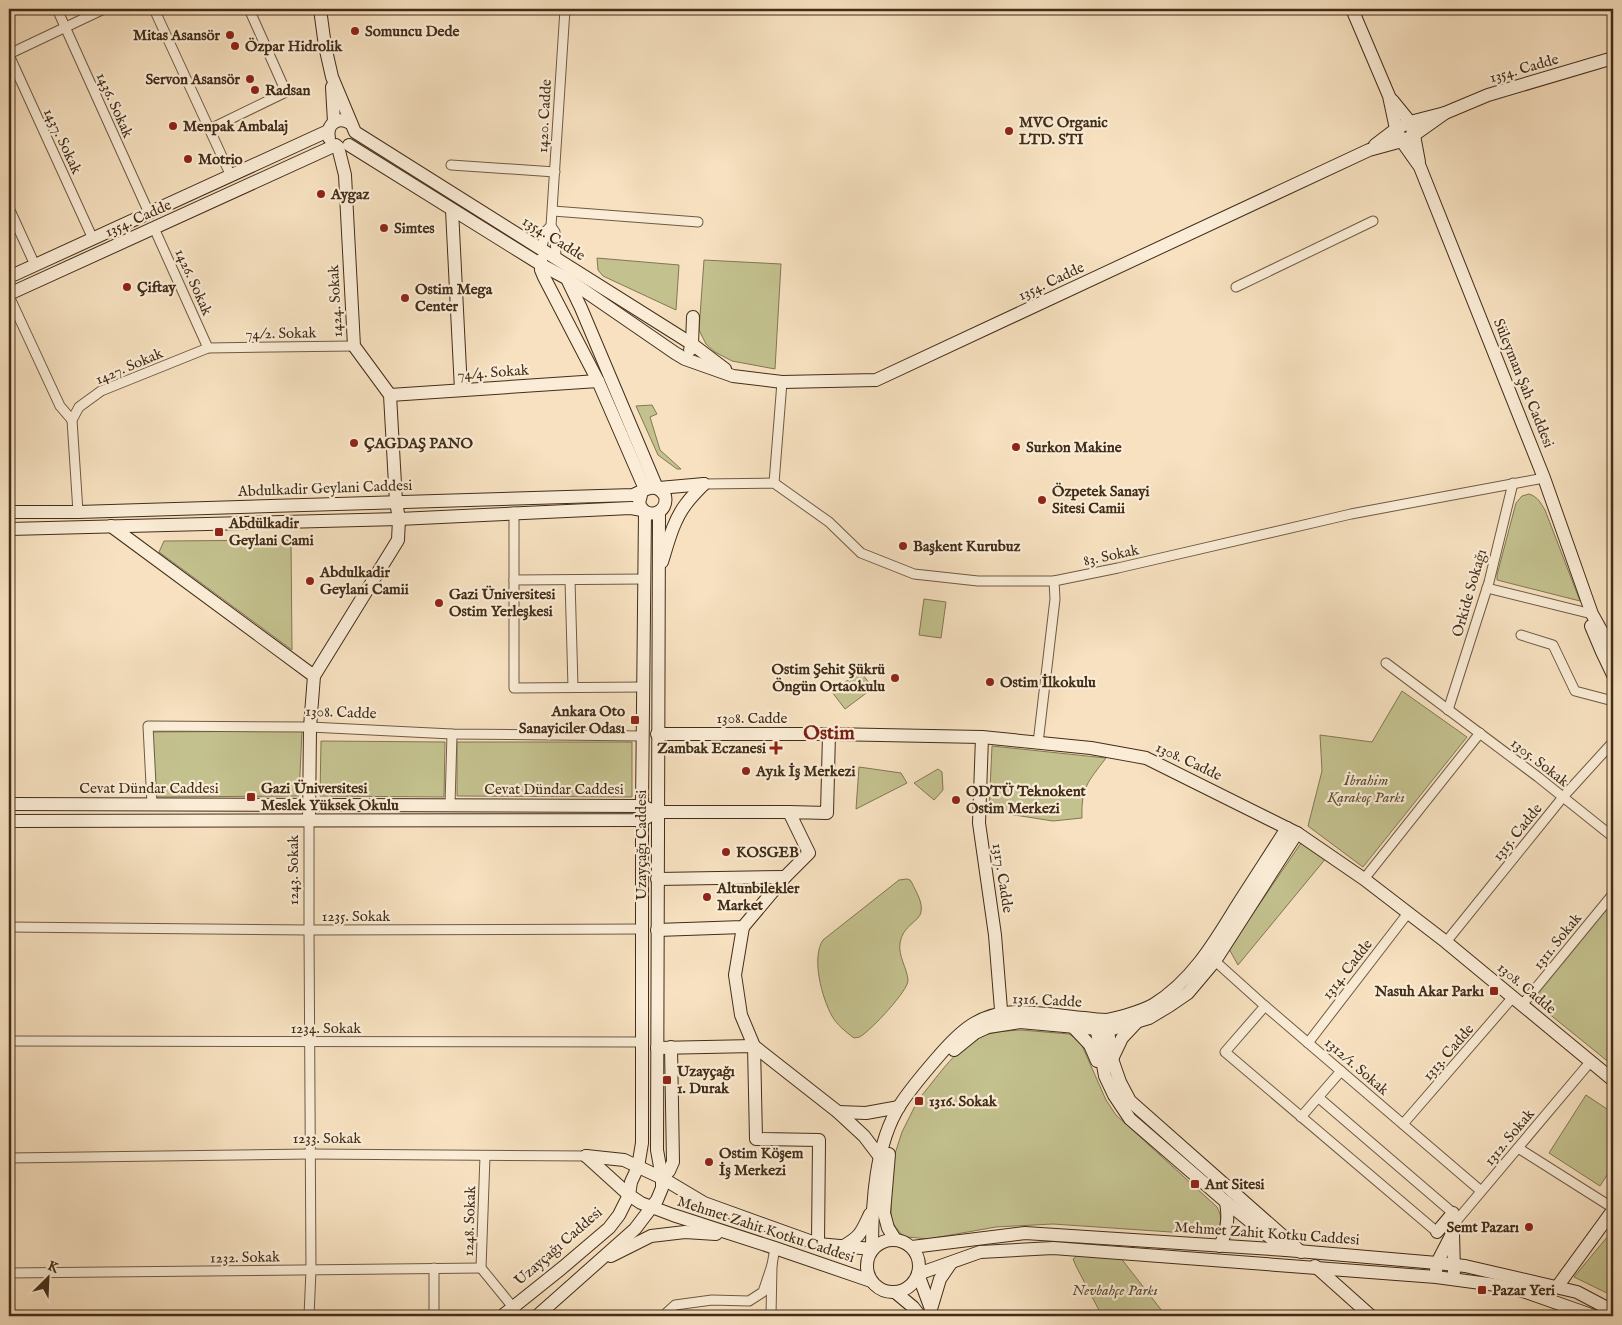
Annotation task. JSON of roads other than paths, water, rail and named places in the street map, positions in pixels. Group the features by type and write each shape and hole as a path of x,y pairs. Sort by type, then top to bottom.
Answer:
{"main road":[{"path":"320,9 325,46 332,77 353,127 354,140 342,146"},
{"path":"1352,9 1389,96 1396,129 1420,166"},
{"name":"1354. Cadde","path":"331,126 331,142 342,146 566,278 685,359 733,376 782,382 876,380 1369,150 1402,141 1412,129 1445,113 1488,95 1613,58"},
{"path":"331,126 332,77"},
{"path":"1389,96 1412,129 1420,166"},
{"name":"1354. Cadde","path":"9,277 231,176 340,120 541,250 692,344 733,376"},
{"name":"1354. Cadde","path":"1369,150 1396,129 1412,129"},
{"name":"1354. Cadde","path":"9,295 154,228 342,146"},
{"name":"1424. Sokak","path":"342,146 354,346 390,395"},
{"name":"Süleyman Şah Caddesi","path":"1420,166 1544,478 1592,614 1613,652"},
{"path":"452,210 461,390"},
{"path":"541,250 540,264 544,277 651,489 665,496 666,500 661,511"},
{"path":"556,259 589,324 651,489"},
{"path":"589,324 592,314 605,306"},
{"path":"671,350 678,335 693,317 692,344 685,359"},
{"name":"74/4. Sokak","path":"390,395 598,381"},
{"path":"111,526 314,676 398,540 399,519 396,502 390,395"},
{"path":"9,529 399,519 514,512 631,508 649,514 661,511 704,484"},
{"path":"658,576 671,533 678,518 685,505 704,484"},
{"name":"Abdulkadir Geylani Caddesi","path":"9,512 78,512 633,495 651,489 704,484"},
{"path":"644,511 639,503 651,489"},
{"name":"Uzayçağı Caddesi","path":"502,1316 609,1228 619,1215 629,1195 631,1182 638,1167 643,1136 642,736 644,511"},
{"name":"Uzayçağı Caddesi","path":"661,511 658,576 657,1150 662,1178"},
{"path":"78,512 79,528"},
{"path":"9,538 23,530"},
{"name":"Süleyman Şah Caddesi","path":"1592,614 1591,624 1613,674"},
{"name":"1243. Sokak","path":"309,821 310,727 314,676"},
{"name":"1308. Cadde","path":"658,734 829,734 982,737 1091,748 1146,758 1292,830 1364,879 1446,942 1590,1061 1612,1075"},
{"path":"657,812 827,813 829,734"},
{"name":"1317. Cadde","path":"982,737 979,823 996,935 1001,1019"},
{"name":"Cevat Dündar Caddesi","path":"9,804 642,806 657,812"},
{"name":"Cevat Dündar Caddesi","path":"9,822 642,820 657,812"},
{"path":"789,812 809,853 785,877 742,927 735,974 741,1015 754,1046 756,1140 819,1140 818,1244"},
{"name":"1316. Cadde","path":"895,1239 888,1228 884,1214 888,1160 897,1126 909,1104 928,1078 960,1044 981,1030 1018,1012 1102,1024 1153,1005 1201,963 1292,830"},
{"name":"1316. Cadde","path":"872,1249 873,1204 880,1157 892,1121 899,1107 919,1078 949,1044 965,1029 982,1019 1001,1019 1073,1027 1139,1021 1149,1018 1169,1006 1188,993 1215,961 1292,830"},
{"path":"657,879 785,877"},
{"path":"657,930 742,927"},
{"path":"1112,1058 1122,1038 1139,1021"},
{"path":"1102,1024 1120,1082 1130,1101 1301,1251 1316,1268 1371,1316"},
{"path":"1102,1024 1105,1076"},
{"path":"1073,1027 1090,1045 1114,1095 1130,1118 1226,1202 1286,1250 1316,1268"},
{"path":"657,1048 754,1046 838,1112 864,1136 880,1157"},
{"path":"537,1316 635,1229 660,1196 662,1178 669,1171 673,1162 671,1047"},
{"path":"838,1112 866,1113 899,1107"},
{"path":"586,1156 629,1195"},
{"name":"Mehmet Zahit Kotku Caddesi","path":"586,1156 624,1160 662,1178 704,1203 818,1244 872,1249"},
{"name":"Mehmet Zahit Kotku Caddesi","path":"629,1195 651,1207 871,1281"},
{"path":"1220,1246 1228,1225 1226,1202"},
{"path":"842,1247 854,1240 863,1231 873,1204"},
{"path":"1557,1287 1613,1209"},
{"path":"1437,1232 1453,1213"},
{"path":"596,1264 651,1236 685,1232 736,1235"},
{"path":"1436,1276 1437,1263 1453,1232"},
{"path":"1453,1232 1454,1279"},
{"name":"Mehmet Zahit Kotku Caddesi","path":"912,1247 1025,1233 1301,1251 1437,1263 1465,1266 1576,1292 1613,1311"},
{"path":"920,1316 913,1306 895,1292 882,1290 871,1281 866,1265 867,1259 872,1249 882,1241 895,1239 912,1247 918,1260 918,1274 933,1312"},
{"name":"Mehmet Zahit Kotku Caddesi","path":"918,1274 980,1252 1053,1248 1436,1276 1496,1285 1526,1292 1594,1316"},
{"path":"933,1312 940,1279 951,1263"},
{"path":"1342,1290 1347,1276 1355,1271"},
{"path":"895,1292 909,1286 918,1274"}],"street":[{"name":"1436. Sokak","path":"57,9 149,213"},
{"path":"9,54 104,9"},
{"path":"154,9 231,176"},
{"path":"210,130 286,92 249,9"},
{"name":"1420. Cadde","path":"556,259 555,232 552,226 565,9"},
{"name":"1437. Sokak","path":"9,54 93,239"},
{"path":"451,166 555,172"},
{"path":"9,208 35,265"},
{"path":"553,211 698,222"},
{"path":"1236,287 1373,221"},
{"name":"1420. Cadde","path":"541,250 546,231 552,226"},
{"name":"1426. Sokak","path":"154,228 208,348"},
{"path":"9,295 60,406 72,420 78,512"},
{"name":"74/2. Sokak","path":"208,348 354,346"},
{"name":"1427. Sokak","path":"72,420 79,406 101,391 208,348"},
{"path":"704,484 774,483 782,382"},
{"name":"83. Sokak","path":"774,483 829,522 862,553 914,574 978,581 1054,581 1351,514 1544,478"},
{"name":"Orkide Sokağı","path":"1448,710 1487,588 1513,483"},
{"path":"514,512 514,688 643,686"},
{"path":"514,580 644,579"},
{"path":"570,580 573,687"},
{"path":"1038,743 1054,599 1054,581"},
{"path":"1487,588 1592,614"},
{"path":"1521,635 1553,645 1575,691 1613,702"},
{"name":"1305. Sokak","path":"1386,663 1480,733 1613,837"},
{"name":"1308. Cadde","path":"152,804 148,726 310,727 452,734 642,736"},
{"path":"1364,879 1480,733"},
{"path":"450,805 452,734"},
{"name":"1315. Cadde","path":"1446,942 1563,797 1613,742"},
{"name":"1243. Sokak","path":"309,821 311,1270 309,1316"},
{"name":"1311. Sokak","path":"1518,1001 1613,894"},
{"name":"1314. Cadde","path":"1308,1043 1408,913"},
{"name":"1235. Sokak","path":"9,927 309,930 643,929"},
{"name":"1312/1. Sokak","path":"1215,961 1481,1191"},
{"name":"1313. Cadde","path":"1403,1124 1518,1001"},
{"path":"1265,1006 1225,1052 1437,1232"},
{"name":"1234. Sokak","path":"9,1041 643,1042"},
{"name":"1312. Sokak","path":"1453,1232 1458,1219 1590,1061"},
{"path":"1302,1117 1341,1071"},
{"path":"1319,1098 1453,1213"},
{"path":"1518,1148 1613,1209"},
{"name":"1233. Sokak","path":"9,1158 310,1154 586,1156"},
{"name":"1248. Sokak","path":"485,1156 481,1268 512,1306"},
{"path":"663,1316 675,1305 712,1300 750,1301 763,1292 772,1265 775,1248"},
{"path":"771,1316 772,1265"},
{"path":"434,1268 434,1316"},
{"name":"1232. Sokak","path":"9,1273 481,1268"}],"place":[{"name":"Somuncu Dede","path":"355,31"},
{"name":"Mitas Asansör","path":"230,35"},
{"name":"Özpar Hidrolik","path":"235,46"},
{"name":"Servon Asansör","path":"250,79"},
{"name":"Radsan","path":"255,90"},
{"name":"Menpak Ambalaj","path":"173,126"},
{"name":"MVC Organic LTD. STI","path":"1009,131"},
{"name":"Motrio","path":"188,159"},
{"name":"Aygaz","path":"321,194"},
{"name":"Simtes","path":"384,228"},
{"name":"Çiftay","path":"127,287"},
{"name":"Ostim Mega Center","path":"405,298"},
{"name":"ÇAGDAŞ PANO","path":"354,443"},
{"name":"Surkon Makine","path":"1016,447"},
{"name":"Özpetek Sanayi Sitesi Camii","path":"1042,500"},
{"name":"Abdülkadir Geylani Cami","path":"219,532"},
{"name":"Başkent Kurubuz","path":"903,546"},
{"name":"Abdulkadir Geylani Camii","path":"310,581"},
{"name":"Gazi Üniversitesi Ostim Yerleşkesi","path":"439,603"},
{"name":"Ostim Şehit Şükrü Öngün Ortaokulu","path":"895,678"},
{"name":"Ostim İlkokulu","path":"990,682"},
{"name":"Ankara Oto Sanayiciler Odası","path":"635,720"},
{"name":"Zambak Eczanesi","path":"776,748"},
{"name":"Ayık İş Merkezi","path":"746,771"},
{"name":"Gazi Üniversitesi Meslek Yüksek Okulu","path":"251,797"},
{"name":"ODTÜ Teknokent Ostim Merkezi","path":"956,800"},
{"name":"KOSGEB","path":"726,852"},
{"name":"Altunbilekler Market","path":"707,897"},
{"name":"Nasuh Akar Parkı","path":"1494,991"},
{"name":"Uzayçağı 1. Durak","path":"667,1080"},
{"name":"1316. Sokak","path":"919,1101"},
{"name":"Ostim Köşem İş Merkezi","path":"709,1162"},
{"name":"Ant Sitesi","path":"1195,1184"},
{"name":"Semt Pazarı","path":"1529,1227"},
{"name":"Pazar Yeri","path":"1482,1290"}],"district":[{"name":"Ostim","path":"829,732"}],"park label":[{"name":"İbrahim Karakoç Parkı","path":"1366,788"},
{"name":"Nevbahçe Parkı","path":"1115,1290"}]}
